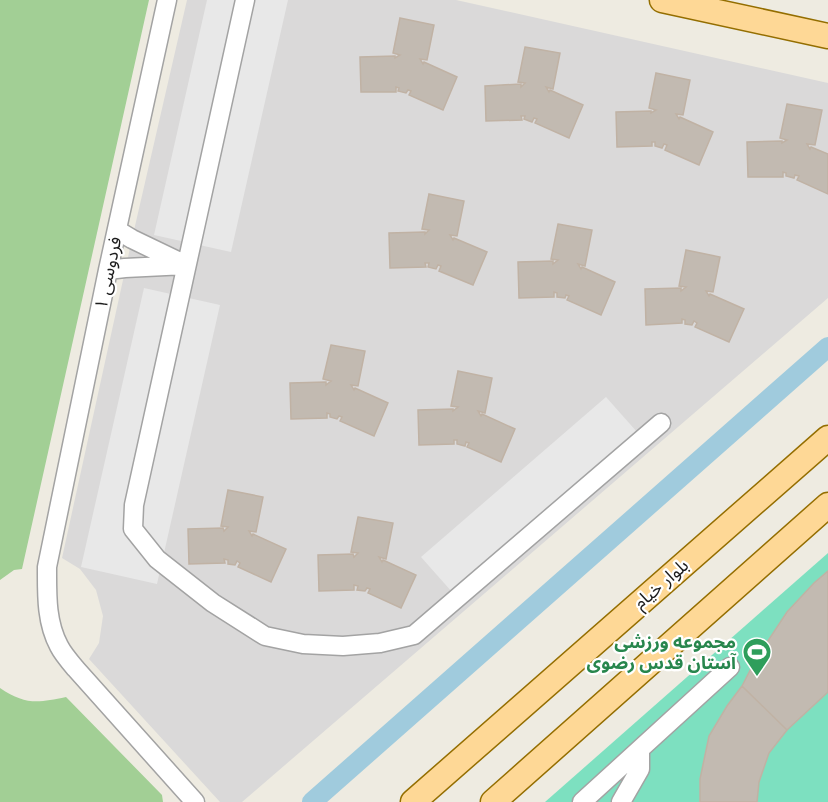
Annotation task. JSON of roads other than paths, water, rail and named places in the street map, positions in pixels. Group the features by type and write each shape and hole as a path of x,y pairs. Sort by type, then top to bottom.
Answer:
{"main road":[{"path":"662,0 828,36"},
{"name":"بلوار خیام","path":"413,802 828,438"},
{"path":"493,802 513,793 828,505"}],"street":[{"name":"فردوسی ۱","path":"167,0 51,546 47,567 47,595 52,630 60,648 76,669 195,802"},
{"path":"245,0 134,505 133,529 157,559 213,603 265,636 303,644 343,646 380,643 414,635 661,423"},
{"path":"117,230 186,265"},
{"path":"108,270 186,265"},
{"path":"582,802 730,667"},
{"path":"621,802 640,769 640,750"}],"waterway":[{"path":"312,802 828,347"}],"place":[{"name":"مجموعه ورزشی آستان قدس رضوی","path":"757,678"}]}
